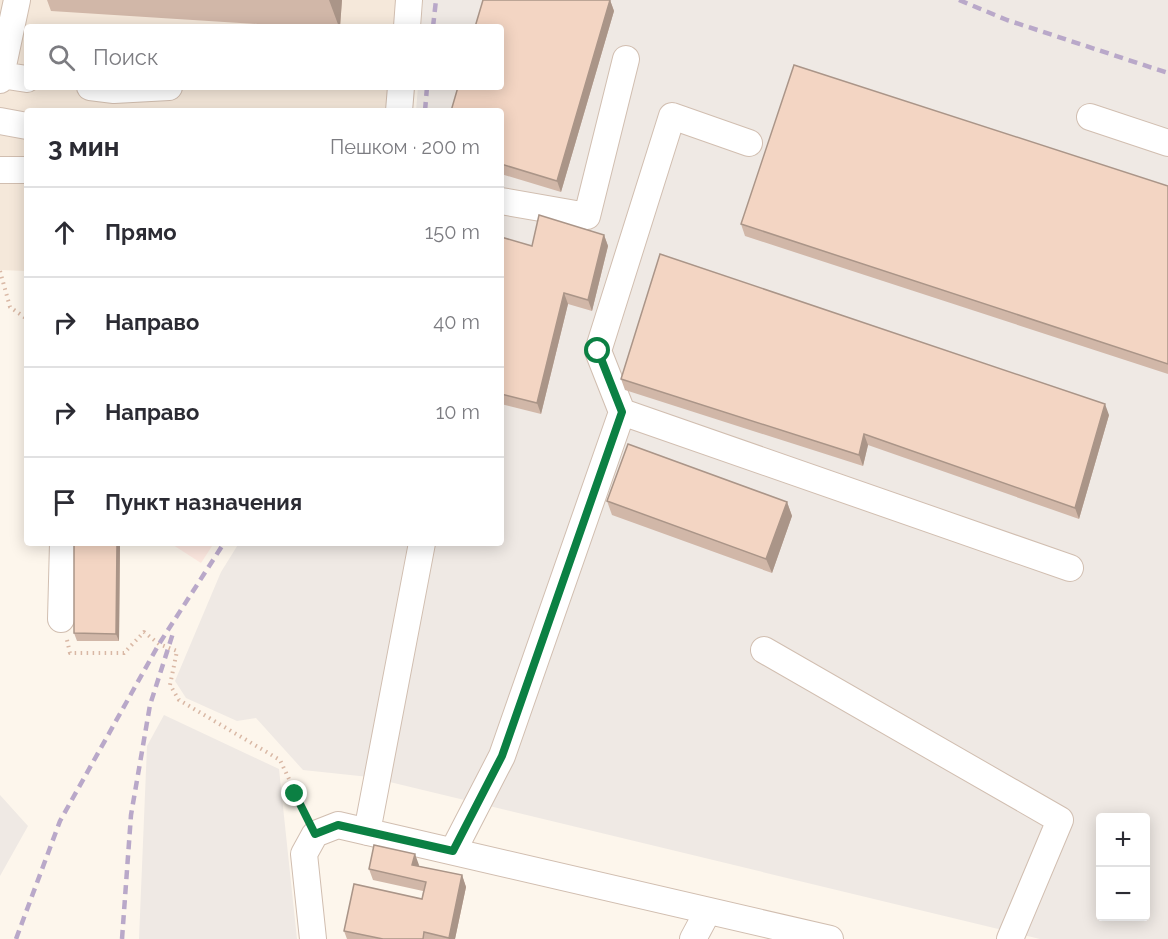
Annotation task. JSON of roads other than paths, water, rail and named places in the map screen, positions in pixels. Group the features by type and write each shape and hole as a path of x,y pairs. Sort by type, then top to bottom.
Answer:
{"lane":[{"path":"17,0 1,78 24,79"},
{"path":"407,24 410,0"},
{"path":"504,202 587,216 626,59"},
{"path":"399,108 401,90"},
{"path":"453,851 502,756 622,412 598,351 672,116 749,143"},
{"path":"1090,117 1168,143"},
{"path":"0,121 24,125"},
{"path":"0,170 24,170"},
{"path":"622,412 1070,568"},
{"path":"61,619 63,546"},
{"path":"367,832 421,546"},
{"path":"764,650 1060,820 1010,939"},
{"path":"313,939 304,854 315,834 338,825 830,939"},
{"path":"693,939 708,911"}],"railway":[{"path":"433,24 436,0"},
{"path":"959,0 1007,20 1168,73"},
{"path":"425,108 427,90"},
{"path":"16,939 60,821 159,644 222,546"},
{"path":"122,939 131,815 150,705 174,630"}]}
